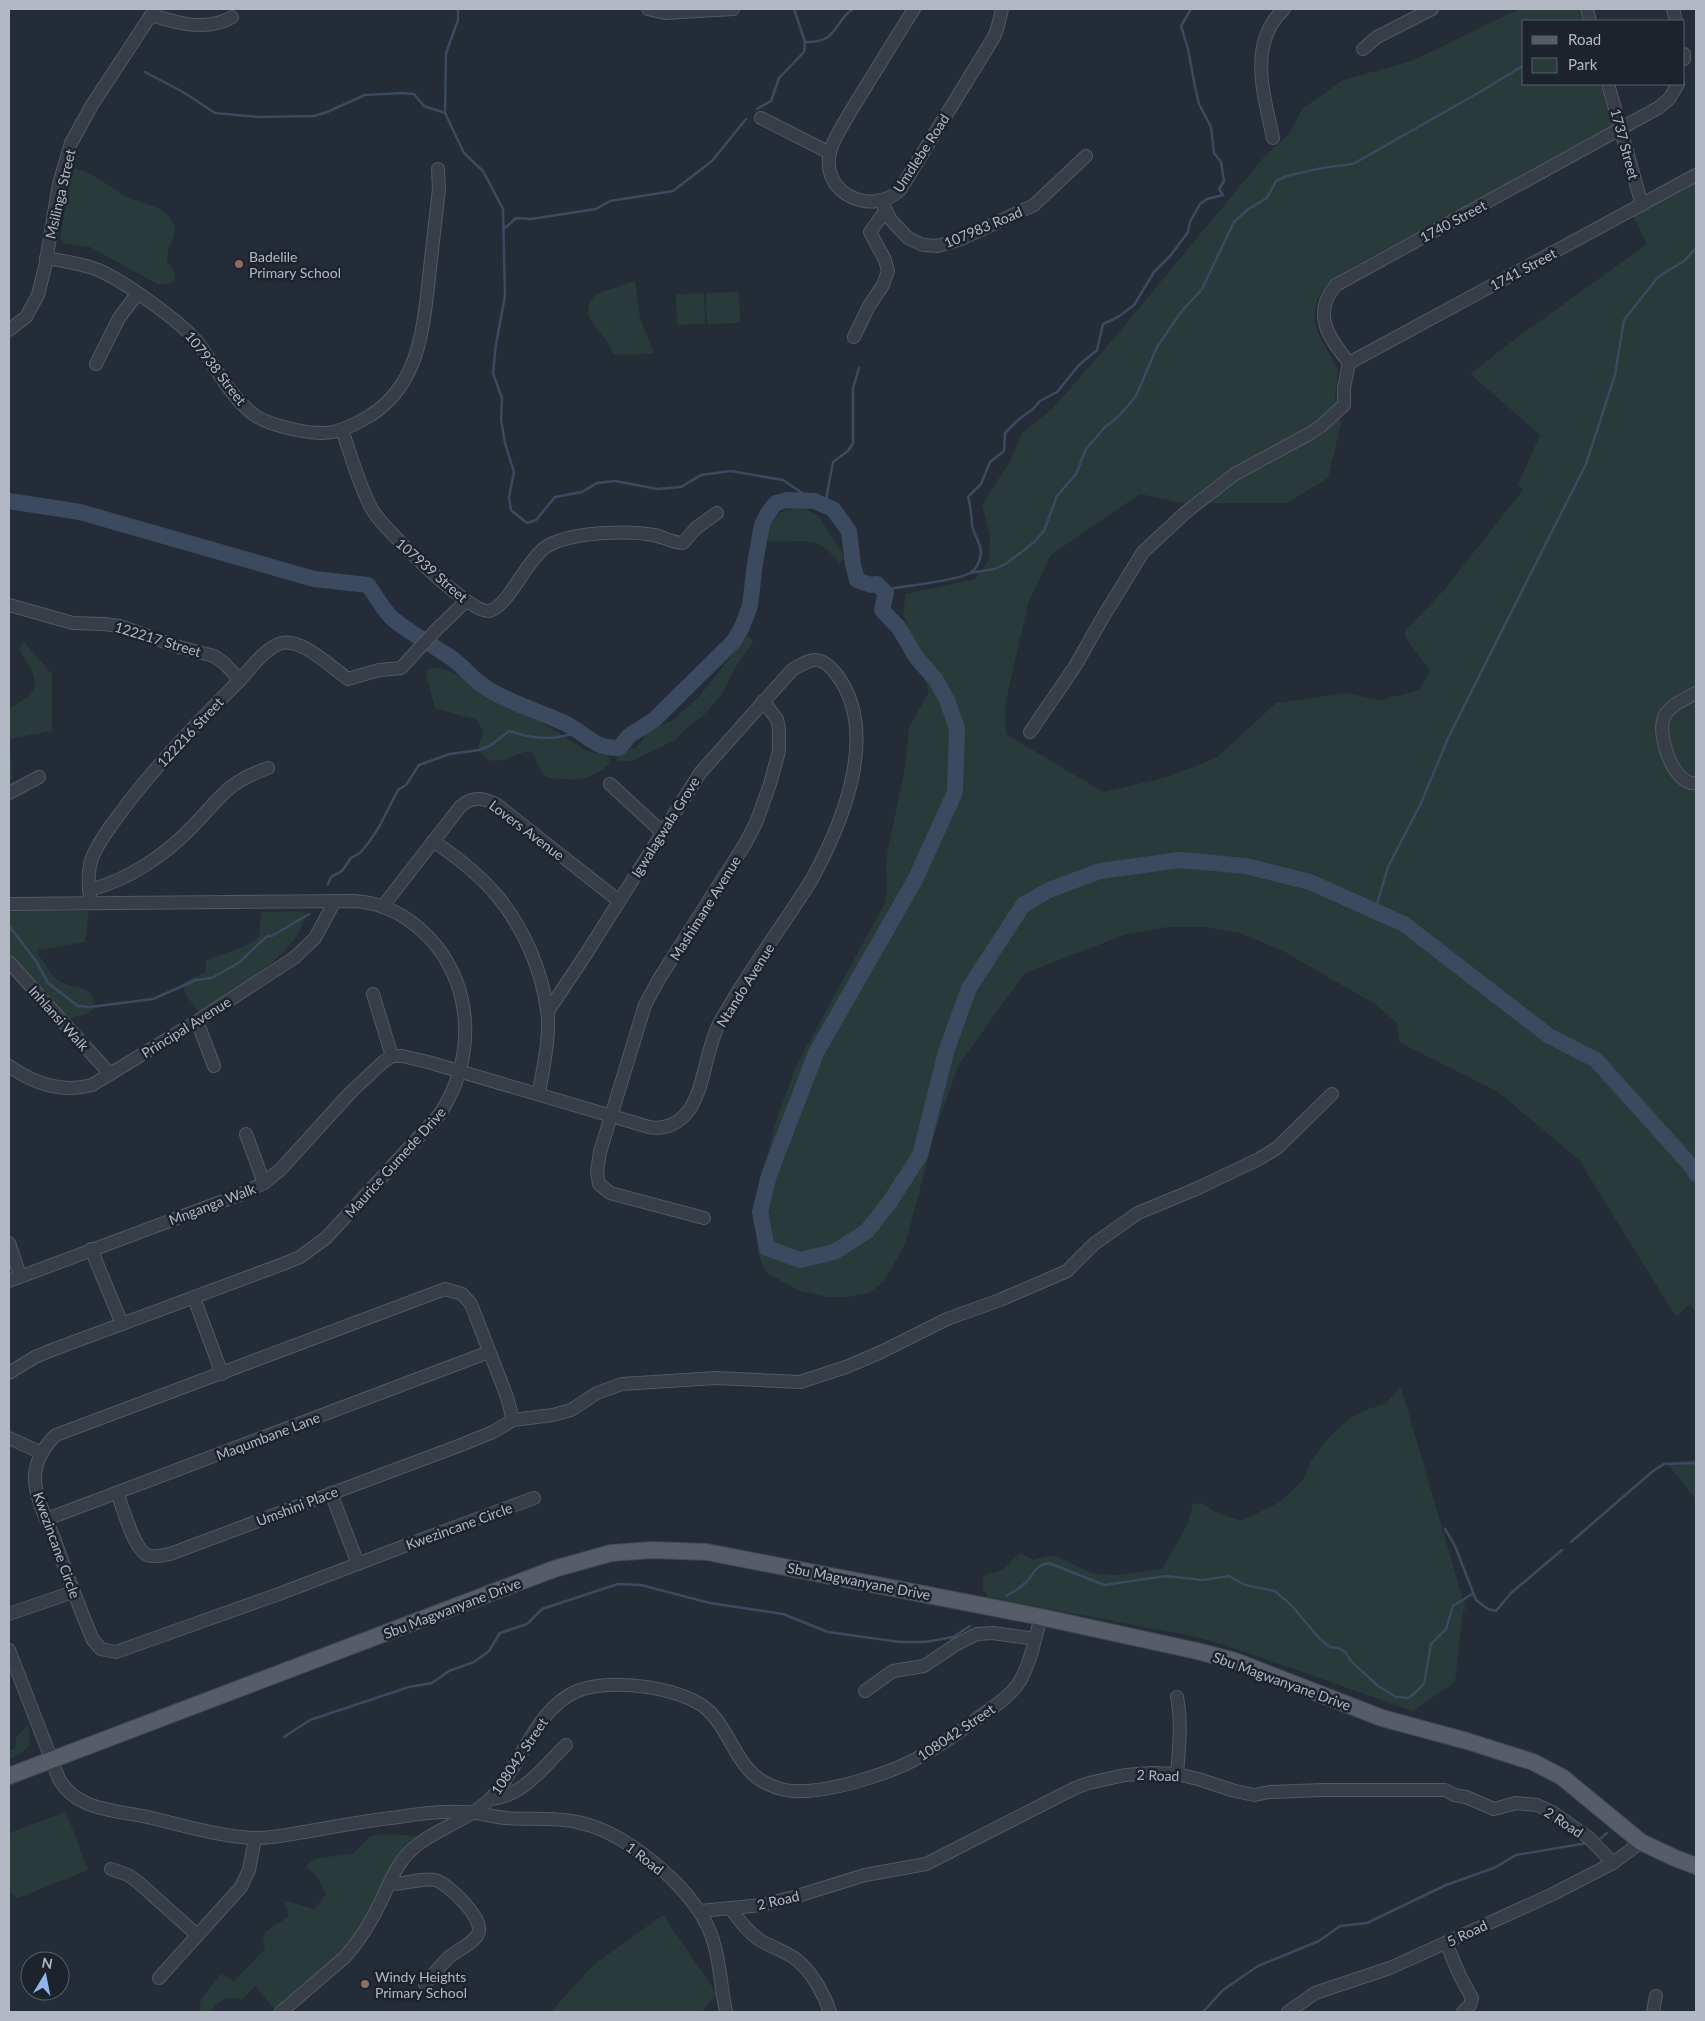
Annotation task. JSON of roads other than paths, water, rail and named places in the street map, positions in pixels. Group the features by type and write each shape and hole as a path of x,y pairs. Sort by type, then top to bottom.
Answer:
{"main road":[{"name":"Sbu Magwanyane Drive","path":"9,1776 554,1569 588,1558 611,1553 652,1550 708,1552 1041,1617 1235,1661 1382,1718 1467,1741 1533,1762 1562,1777 1641,1842 1696,1866"}],"street":[{"path":"648,9 665,13 705,9 733,9"},
{"path":"761,118 830,153 848,115 914,9"},
{"name":"Umdlebe Road","path":"830,153 829,171 837,187 854,199 883,205 905,183 994,37 1002,9"},
{"path":"1273,138 1261,83 1261,57 1268,30 1284,9"},
{"path":"1362,49 1377,37 1432,9"},
{"path":"153,12 177,23 192,25 220,23 232,17"},
{"name":"Msilinga Street","path":"9,330 26,317 32,307 41,282 59,184 71,143 92,105 153,12"},
{"name":"1737 Street","path":"1608,85 1642,205"},
{"name":"1740 Street","path":"1349,363 1336,346 1326,328 1323,315 1327,295 1336,285 1622,130 1658,108 1669,99 1677,85"},
{"name":"107983 Road","path":"883,205 900,231 914,242 926,246 947,244 1034,205 1086,156"},
{"name":"107938 Street","path":"46,258 99,270 137,294 190,332 229,388 245,408 256,416 282,426 303,431 328,433 342,430 363,419 388,402 401,387 415,358 425,314 439,188 438,169"},
{"name":"1741 Street","path":"1349,363 1696,175"},
{"path":"854,337 869,306 887,277 888,271 885,260 870,232 883,205"},
{"path":"96,364 118,318 137,294"},
{"path":"1030,732 1074,668 1143,552 1186,512 1221,485 1256,462 1309,434 1344,405 1344,388 1349,363"},
{"name":"107939 Street","path":"342,430 372,510 393,536 466,601 477,609 487,612 498,606 543,549 560,541 616,532 654,535 675,542 685,542 696,528 716,513"},
{"name":"122216 Street","path":"91,903 88,873 93,857 110,827 170,752 271,648 285,642 297,645 318,656 348,679 379,670 397,669 466,601"},
{"name":"122217 Street","path":"9,605 73,623 120,626 178,647 214,656 224,663 240,680"},
{"name":"Ntando Avenue","path":"460,1071 656,1128 672,1124 688,1111 697,1094 707,1055 719,1024 790,915 825,855 843,810 854,766 856,717 843,683 829,666 822,661 814,659 805,662"},
{"name":"Igwalagwala Grove","path":"548,1011 700,773 792,670 805,662"},
{"path":"1696,693 1670,709 1664,716 1661,725 1663,739 1674,768 1681,779 1687,783 1696,783"},
{"name":"Mashimane Avenue","path":"704,1218 607,1192 597,1181 598,1166 610,1115 645,1006 659,979 745,844 764,802 779,751 780,737 777,719 763,701"},
{"path":"89,890 115,882 156,857 195,824 230,786 240,779 268,768"},
{"path":"9,793 39,777"},
{"path":"610,784 662,832"},
{"name":"Lovers Avenue","path":"383,906 466,802 472,799 484,798 497,805 619,901"},
{"path":"433,841 467,867 500,899 532,954 548,1011 547,1036 539,1094"},
{"name":"Principal Avenue","path":"9,1066 38,1082 68,1089 92,1084 197,1021 294,958 306,948 323,925 335,901"},
{"name":"Maurice Gumede Drive","path":"9,904 362,901 383,906 401,915 427,935 438,947 453,973 461,992 465,1010 465,1046 460,1071 450,1099 439,1114 338,1226 315,1248 283,1264 35,1358 9,1373"},
{"name":"Inhlansi Walk","path":"9,962 110,1074"},
{"path":"373,994 392,1056 411,1057 460,1071"},
{"path":"197,1021 214,1066"},
{"name":"Mnganga Walk","path":"14,1278 239,1195 264,1183 292,1157 373,1069 392,1056"},
{"path":"511,1421 562,1414 597,1394 622,1384 716,1378 800,1382 846,1368 947,1319 1008,1297 1067,1271 1094,1244 1138,1213 1196,1189 1259,1159 1277,1148 1332,1094"},
{"path":"246,1134 264,1183"},
{"path":"9,1243 14,1278"},
{"path":"91,1249 122,1324"},
{"name":"Kwezincane Circle","path":"511,1421 506,1397 468,1299 453,1290 445,1289 56,1435 42,1453 35,1473 35,1482 73,1592 93,1640 102,1649 116,1652 172,1634 534,1498"},
{"path":"194,1298 222,1374"},
{"name":"Maqumbane Lane","path":"47,1519 488,1352"},
{"name":"Umshini Place","path":"117,1492 140,1548 148,1555 170,1554 478,1438 511,1421"},
{"path":"9,1438 42,1453"},
{"path":"331,1494 358,1564"},
{"path":"9,1614 73,1592"},
{"name":"108042 Street","path":"281,2012 354,1948 372,1920 397,1867 418,1844 473,1813 490,1799 504,1782 548,1714 577,1691 603,1686 657,1690 695,1700 712,1713 720,1723 744,1765 754,1776 764,1783 779,1788 795,1791 814,1790 878,1775 912,1761 934,1749 1004,1699 1020,1680 1041,1617"},
{"path":"864,1691 893,1671 924,1666 957,1644 977,1634 993,1633 1034,1639"},
{"path":"9,1650 50,1760 59,1779 70,1794 91,1805 255,1838 294,1834 422,1814 473,1813"},
{"path":"1177,1696 1180,1736 1177,1774"},
{"path":"490,1799 506,1796 518,1790 566,1745"},
{"name":"2 Road","path":"700,1912 776,1902 865,1875 926,1864 1051,1799 1089,1783 1138,1773 1177,1774 1255,1795 1269,1792 1322,1790 1446,1790 1454,1795 1475,1801 1494,1810 1516,1803 1537,1805 1552,1812 1589,1838 1612,1863"},
{"name":"1 Road","path":"473,1813 500,1818 564,1820 587,1824 608,1832 652,1861 676,1884 700,1912 709,1928 717,1958 725,2012"},
{"path":"159,1978 241,1887 246,1879 255,1838"},
{"name":"5 Road","path":"1288,2012 1315,1993 1390,1968 1553,1894 1612,1863 1641,1842"},
{"path":"111,1869 128,1875 138,1882 197,1935"},
{"path":"388,1884 400,1885 427,1879 436,1880 463,1901 479,1923 478,1935 449,1958 425,1984"},
{"path":"730,1909 749,1932 760,1941 797,1960 805,1968 826,2001 830,2012"},
{"path":"1446,1943 1472,1998 1470,2005 1464,2012"},
{"path":"1653,2012 1656,1996"}],"waterway":[{"path":"458,9 458,20 446,53 445,113 464,153 483,171 503,209 505,296 496,344 493,373 502,398 501,420 505,443 514,472 509,497 511,510 527,523 536,520 555,497 582,492 597,483 615,481 657,489 681,487 701,475 731,471 783,480 814,501"},
{"path":"757,109 771,101 779,78 804,52 805,42 794,9"},
{"path":"805,42 824,39 830,35 853,9"},
{"path":"886,593 894,588 963,576 975,569 981,553 973,528 968,497 981,484 990,462 1004,451 1005,433 1040,401 1057,392 1079,365 1097,350 1103,324 1118,317 1134,305 1154,272 1171,255 1188,232 1190,222 1200,204 1207,199 1223,195 1219,189 1224,181 1221,162 1214,153 1211,127 1199,104 1188,49 1181,26 1191,9"},
{"path":"970,573 995,569 1007,563 1033,543 1044,531 1057,496 1076,474 1086,449 1136,396 1157,347 1181,312 1202,289 1234,222 1247,210 1267,198 1276,181 1287,176 1322,168 1353,164 1522,66"},
{"path":"145,72 183,92 215,113 260,117 314,116 365,95 402,93 414,94 424,106 445,113"},
{"path":"504,229 516,218 531,219 596,209 610,201 673,191 712,161 746,119"},
{"path":"1375,911 1388,867 1421,803 1449,736 1586,464 1615,375 1624,320 1658,277 1684,261 1696,248"},
{"path":"825,505 833,462 848,451 853,443 853,388 859,368"},
{"path":"9,501 80,512 314,579 368,585 393,619 452,658 485,687 513,702 570,726 595,743 610,748 619,748 630,735 654,720 734,641 750,606 762,525 776,503 787,500 814,501 833,509 849,531 853,565 857,580 871,585 877,584 886,593 882,610 899,628 916,657 936,680 947,700 957,728 955,792 915,880 816,1053 769,1175 760,1212 767,1248 800,1260 834,1252 867,1231 889,1203 920,1155 946,1052 969,988 1023,905 1049,890 1100,871 1180,860 1246,866 1310,882 1404,924 1549,1036 1596,1060 1694,1169 1696,1174"},
{"path":"328,884 331,877 342,871 351,858 360,853 369,842 398,790 406,785 419,765 450,754 480,750 491,745 509,731 545,738 581,732"},
{"path":"9,926 36,961 48,983 78,1006 90,1007 153,999 196,980 212,978 240,962 267,936 272,936 309,914"},
{"path":"1571,1542 1653,1471 1664,1464 1696,1463"},
{"path":"1445,1529 1455,1546 1476,1600 1488,1609 1496,1611 1511,1593 1562,1550"},
{"path":"1006,1596 1028,1581 1039,1566 1049,1563 1104,1585 1166,1576 1203,1580 1229,1576 1245,1585 1275,1591 1291,1605 1320,1639 1330,1647 1339,1648 1346,1653 1350,1660 1378,1686 1396,1697 1409,1698 1424,1684 1431,1644 1446,1629 1453,1606 1472,1594"},
{"path":"284,1737 310,1720 409,1687 432,1683 449,1671 474,1662 489,1651 500,1633 527,1624 542,1609 618,1584 641,1585 710,1603 783,1614 828,1632 900,1642 925,1642 953,1637 970,1626"},
{"path":"1601,1838 1607,1833"},
{"path":"1203,2012 1223,1990 1258,1966 1319,1941 1340,1926 1367,1923 1446,1885 1494,1868 1516,1855 1587,1843"}],"place":[{"name":"Badelile Primary School","path":"239,264"},
{"name":"Windy Heights Primary School","path":"365,1984"}]}
